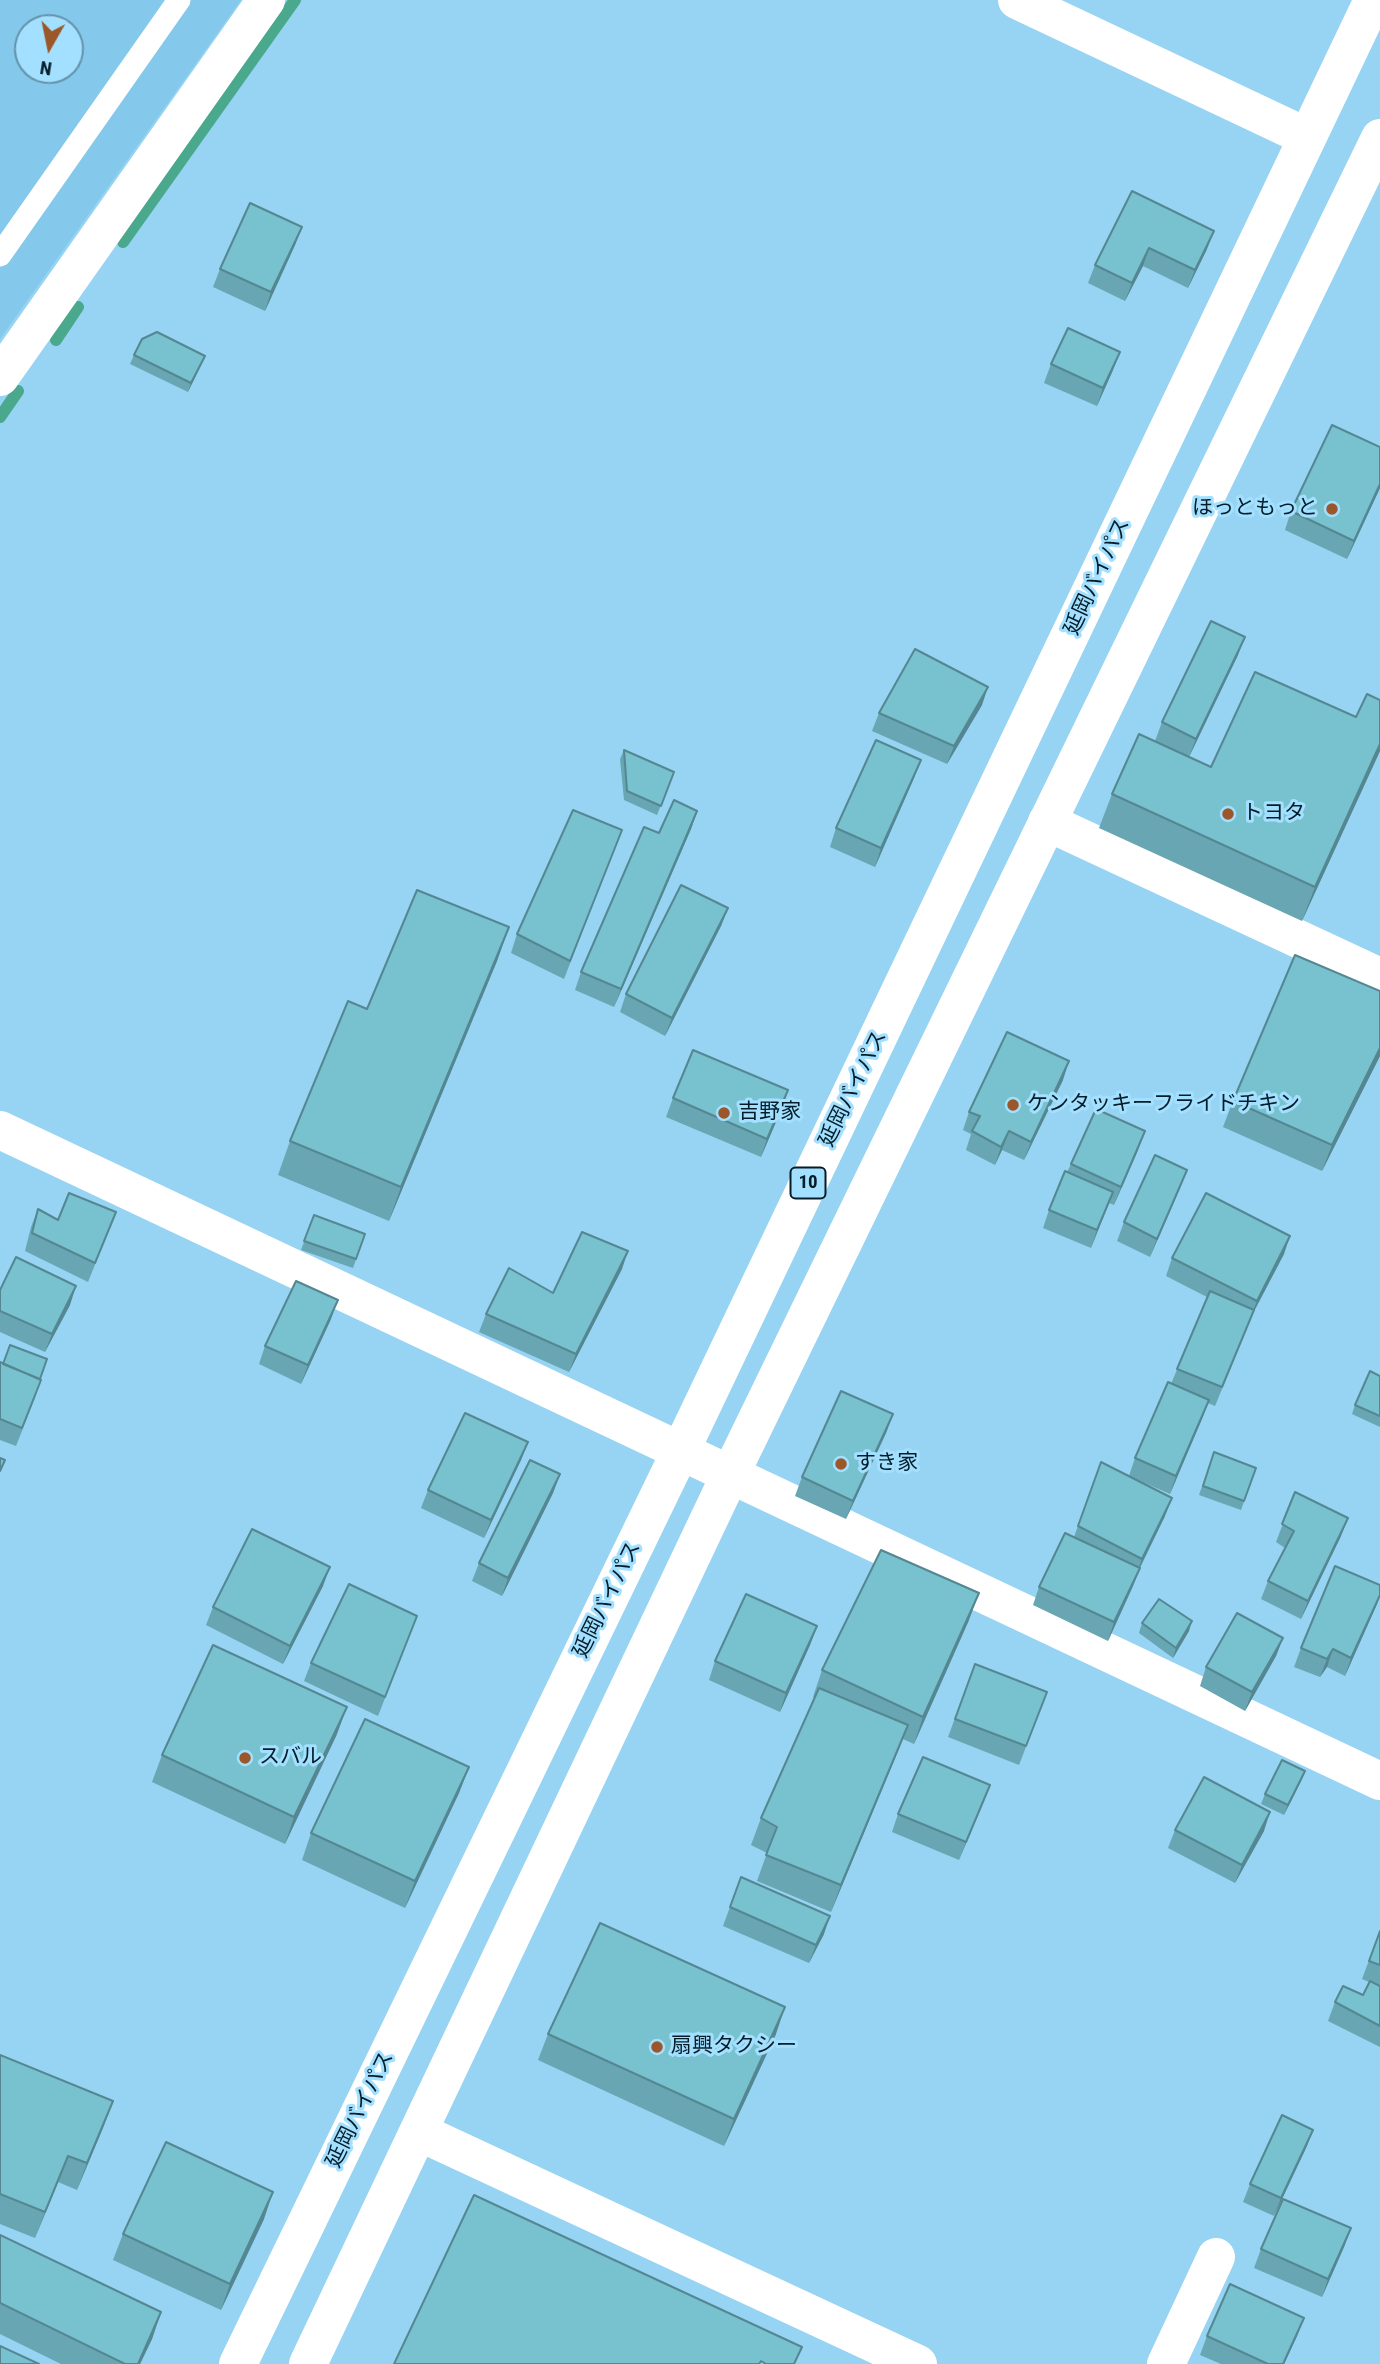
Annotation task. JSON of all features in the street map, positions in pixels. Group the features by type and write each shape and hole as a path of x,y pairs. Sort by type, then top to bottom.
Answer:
{"main road":[{"path":"0,377 266,0"},
{"path":"1017,0 1307,137"},
{"name":"延岡バイパス","path":"239,2364 681,1450 1373,0"},
{"path":"308,2364 730,1475 1047,822 1376,159"},
{"path":"1047,822 1380,977"},
{"path":"0,1130 1380,1781"},
{"path":"419,2132 918,2364"},
{"path":"1166,2364 1216,2257"}],"lane":[{"path":"0,255 179,0"}],"shaded area":[{"path":"0,0 241,0 0,339"}],"building":[{"path":"1132,191 1214,231 1195,270 1149,248 1132,283 1095,265"},
{"path":"250,203 302,227 271,292 220,269"},
{"path":"1068,328 1120,352 1103,388 1051,364"},
{"path":"157,332 205,356 191,383 134,355 142,339"},
{"name":"ほっともっと","path":"1332,425 1380,447 1380,484 1354,541 1291,511"},
{"path":"1211,621 1245,637 1196,739 1162,722"},
{"path":"915,649 988,687 954,746 879,713"},
{"name":"トヨタ","path":"1255,672 1356,717 1367,694 1380,700 1380,744 1315,887 1112,794 1139,734 1211,767"},
{"path":"876,740 921,760 881,848 836,828"},
{"path":"624,750 674,772 661,806 627,791"},
{"path":"674,800 697,811 621,989 581,972 644,827 659,833"},
{"path":"573,810 622,830 570,961 517,934"},
{"path":"681,885 728,908 672,1018 626,994"},
{"path":"417,890 509,927 401,1187 290,1141 348,1001 367,1009"},
{"path":"1295,955 1380,991 1380,1048 1332,1145 1233,1101"},
{"name":"ケンタッキーフライドチキン","path":"1007,1032 1069,1061 1031,1142 1009,1131 1001,1147 972,1131 980,1116 969,1112"},
{"name":"吉野家","path":"693,1050 788,1090 767,1139 673,1098"},
{"path":"1096,1109 1145,1131 1121,1187 1071,1164"},
{"path":"1155,1155 1187,1170 1157,1239 1124,1222"},
{"path":"1065,1171 1113,1192 1097,1230 1049,1210"},
{"path":"69,1193 116,1212 95,1263 32,1233 38,1209 58,1220"},
{"path":"1206,1193 1290,1236 1257,1301 1172,1258"},
{"path":"314,1215 365,1234 356,1259 304,1241"},
{"path":"582,1232 628,1251 576,1354 486,1314 509,1268 553,1293"},
{"path":"16,1257 76,1286 52,1334 0,1311 0,1290"},
{"path":"296,1281 338,1300 308,1365 265,1346"},
{"path":"1210,1291 1254,1310 1222,1387 1177,1369"},
{"path":"10,1345 47,1359 40,1379 3,1364"},
{"path":"0,1362 41,1380 22,1428 0,1419"},
{"path":"1370,1371 1380,1376 1380,1416 1355,1405"},
{"path":"1168,1382 1209,1400 1176,1476 1135,1458"},
{"name":"すき家","path":"841,1391 893,1414 853,1501 802,1477"},
{"path":"465,1413 528,1442 491,1520 428,1490"},
{"path":"1214,1452 1256,1468 1244,1501 1203,1486"},
{"path":"0,1458 5,1460 0,1471"},
{"path":"530,1460 560,1474 508,1578 479,1563"},
{"path":"1101,1462 1172,1498 1142,1559 1078,1526"},
{"path":"1295,1492 1348,1518 1308,1601 1268,1581 1294,1531 1282,1524"},
{"path":"252,1529 330,1567 290,1646 213,1607"},
{"path":"1065,1533 1140,1568 1114,1622 1039,1587"},
{"path":"881,1550 979,1593 923,1717 822,1670"},
{"path":"1335,1566 1380,1585 1380,1595 1351,1658 1333,1649 1327,1659 1301,1648"},
{"path":"349,1584 417,1616 385,1697 311,1663"},
{"path":"746,1594 817,1626 786,1693 715,1661"},
{"path":"1159,1599 1192,1621 1176,1648 1142,1623"},
{"path":"1237,1613 1283,1638 1252,1692 1206,1667"},
{"name":"スバル","path":"213,1645 347,1707 294,1817 162,1755"},
{"path":"975,1664 1047,1692 1026,1746 955,1719"},
{"path":"819,1688 908,1725 841,1885 766,1855 777,1827 761,1818"},
{"name":"スバル","path":"365,1719 469,1767 415,1881 311,1833"},
{"path":"923,1757 990,1785 966,1842 898,1814"},
{"path":"1282,1760 1305,1771 1288,1805 1265,1794"},
{"path":"1204,1777 1270,1812 1242,1865 1175,1830"},
{"path":"741,1877 830,1916 816,1945 730,1907"},
{"name":"扇興タクシー","path":"600,1923 785,2007 734,2119 548,2034"},
{"path":"1380,1931 1380,1965 1369,1961"},
{"path":"1370,1981 1380,1986 1380,2026 1335,2002 1343,1986 1363,1995"},
{"path":"0,2055 113,2101 87,2163 68,2156 45,2212 0,2194"},
{"path":"1282,2115 1313,2130 1281,2198 1250,2184"},
{"path":"166,2142 273,2192 230,2284 123,2234"},
{"path":"474,2195 802,2347 794,2364 766,2364 761,2361 759,2364 394,2364"},
{"path":"1283,2199 1351,2228 1328,2279 1261,2249"},
{"path":"0,2235 161,2312 138,2364 125,2364 0,2303"},
{"path":"1230,2284 1304,2318 1283,2364 1268,2364 1207,2336"},
{"path":"0,2346 39,2364 0,2364"}],"waterway":[{"path":"123,242 295,0"},
{"path":"56,340 78,307"},
{"path":"0,417 18,391"}],"place":[{"name":"ほっともっと","path":"1332,509"},
{"name":"トヨタ","path":"1228,814"},
{"name":"ケンタッキーフライドチキン","path":"1013,1105"},
{"name":"吉野家","path":"724,1113"},
{"name":"すき家","path":"841,1464"},
{"name":"スバル","path":"245,1758"},
{"name":"扇興タクシー","path":"657,2047"}]}
